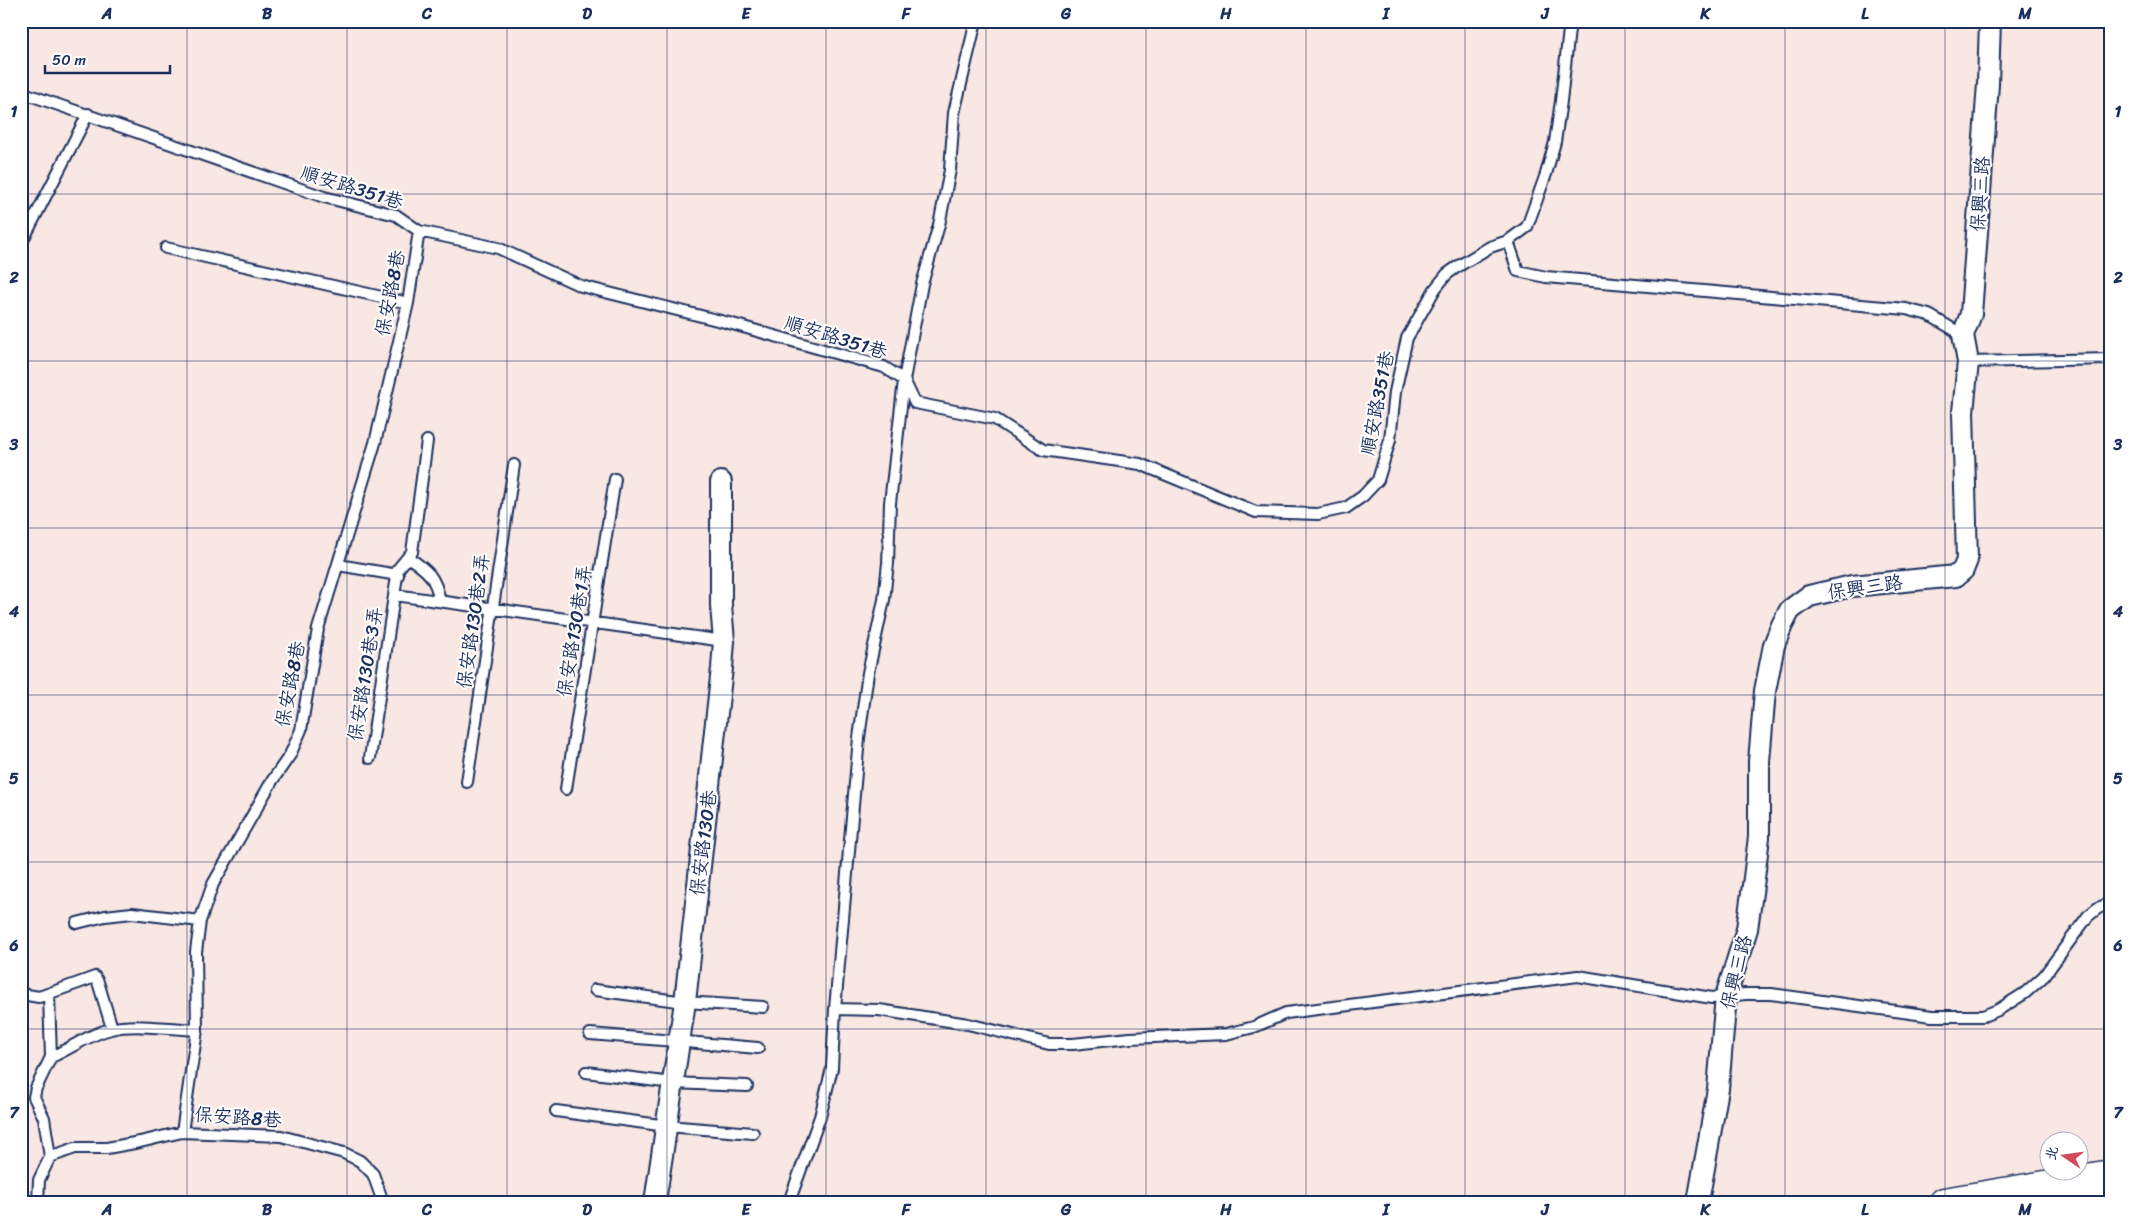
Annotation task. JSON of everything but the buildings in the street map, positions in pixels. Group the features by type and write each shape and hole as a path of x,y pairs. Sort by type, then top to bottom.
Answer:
{"main road":[{"path":"1944,1202 2111,1174"},
{"path":"2065,1202 2111,1195"}],"street":[{"name":"保興三路","path":"1698,1202 1718,1089 1726,996 1746,929 1752,895 1759,837 1759,761 1765,690 1774,645 1782,624 1790,610 1809,596 1852,586 1941,579 1956,576 1963,570 1967,560 1963,412 1968,362 1963,335 1971,314 1988,84 1990,21"},
{"name":"保安路130巷","path":"655,1202 668,1126 672,1084 685,1002 716,735 724,640 721,606 721,482"}],"lane":[{"path":"789,1202 820,1117 830,1077 859,738 868,673 884,600 888,563 890,503 904,380 922,284 939,225 950,170 954,113 976,21"},
{"name":"順安路351巷","path":"21,92 315,194 396,214 419,231 498,248 581,286 729,323 884,367 904,380 915,403 995,419 1043,450 1140,464 1256,512 1318,514 1335,512 1346,508 1363,496 1378,480 1390,440 1395,392 1407,338 1435,289 1447,274 1478,253 1508,241 1527,227 1555,142 1562,101 1570,21"},
{"path":"21,244 88,114"},
{"name":"保安路8巷","path":"182,1132 197,1030 196,952 200,922 213,884 272,781 290,755 301,730 318,629 375,442 408,303 419,231"},
{"path":"1508,241 1518,271 1528,274 1906,309 1929,315 1963,335"},
{"path":"166,248 408,303"},
{"path":"1968,362 2111,359"},
{"path":"338,565 398,574 401,564 412,552 427,440"},
{"name":"保安路130巷2弄","path":"467,782 514,465"},
{"name":"保安路130巷1弄","path":"566,789 615,479"},
{"path":"408,557 429,572 437,586 440,601"},
{"name":"保安路130巷3弄","path":"370,758 398,574"},
{"path":"395,595 724,640"},
{"path":"835,1009 879,1010 968,1024 1049,1044 1073,1044 1130,1038 1226,1034 1254,1028 1286,1013 1560,976 1596,977 1712,998 1745,994 1771,994 1932,1016 1983,1016 1998,1010 2025,993 2044,976 2088,916 2098,908 2111,903"},
{"path":"77,923 105,916 132,913 200,922"},
{"path":"21,994 39,997 49,995 95,977 112,1028"},
{"path":"595,990 685,1002 763,1007"},
{"path":"38,1202 39,1180 50,1157 44,1118 34,1098 36,1088 51,1057 49,995"},
{"path":"51,1057 70,1049 80,1041 112,1028 197,1030"},
{"path":"590,1034 758,1048"},
{"path":"586,1072 672,1084 747,1086"},
{"path":"556,1111 668,1126 753,1133"},
{"name":"保安路8巷","path":"50,1157 76,1148 115,1146 182,1132 282,1136 344,1153 360,1161 373,1174 383,1202"}]}
